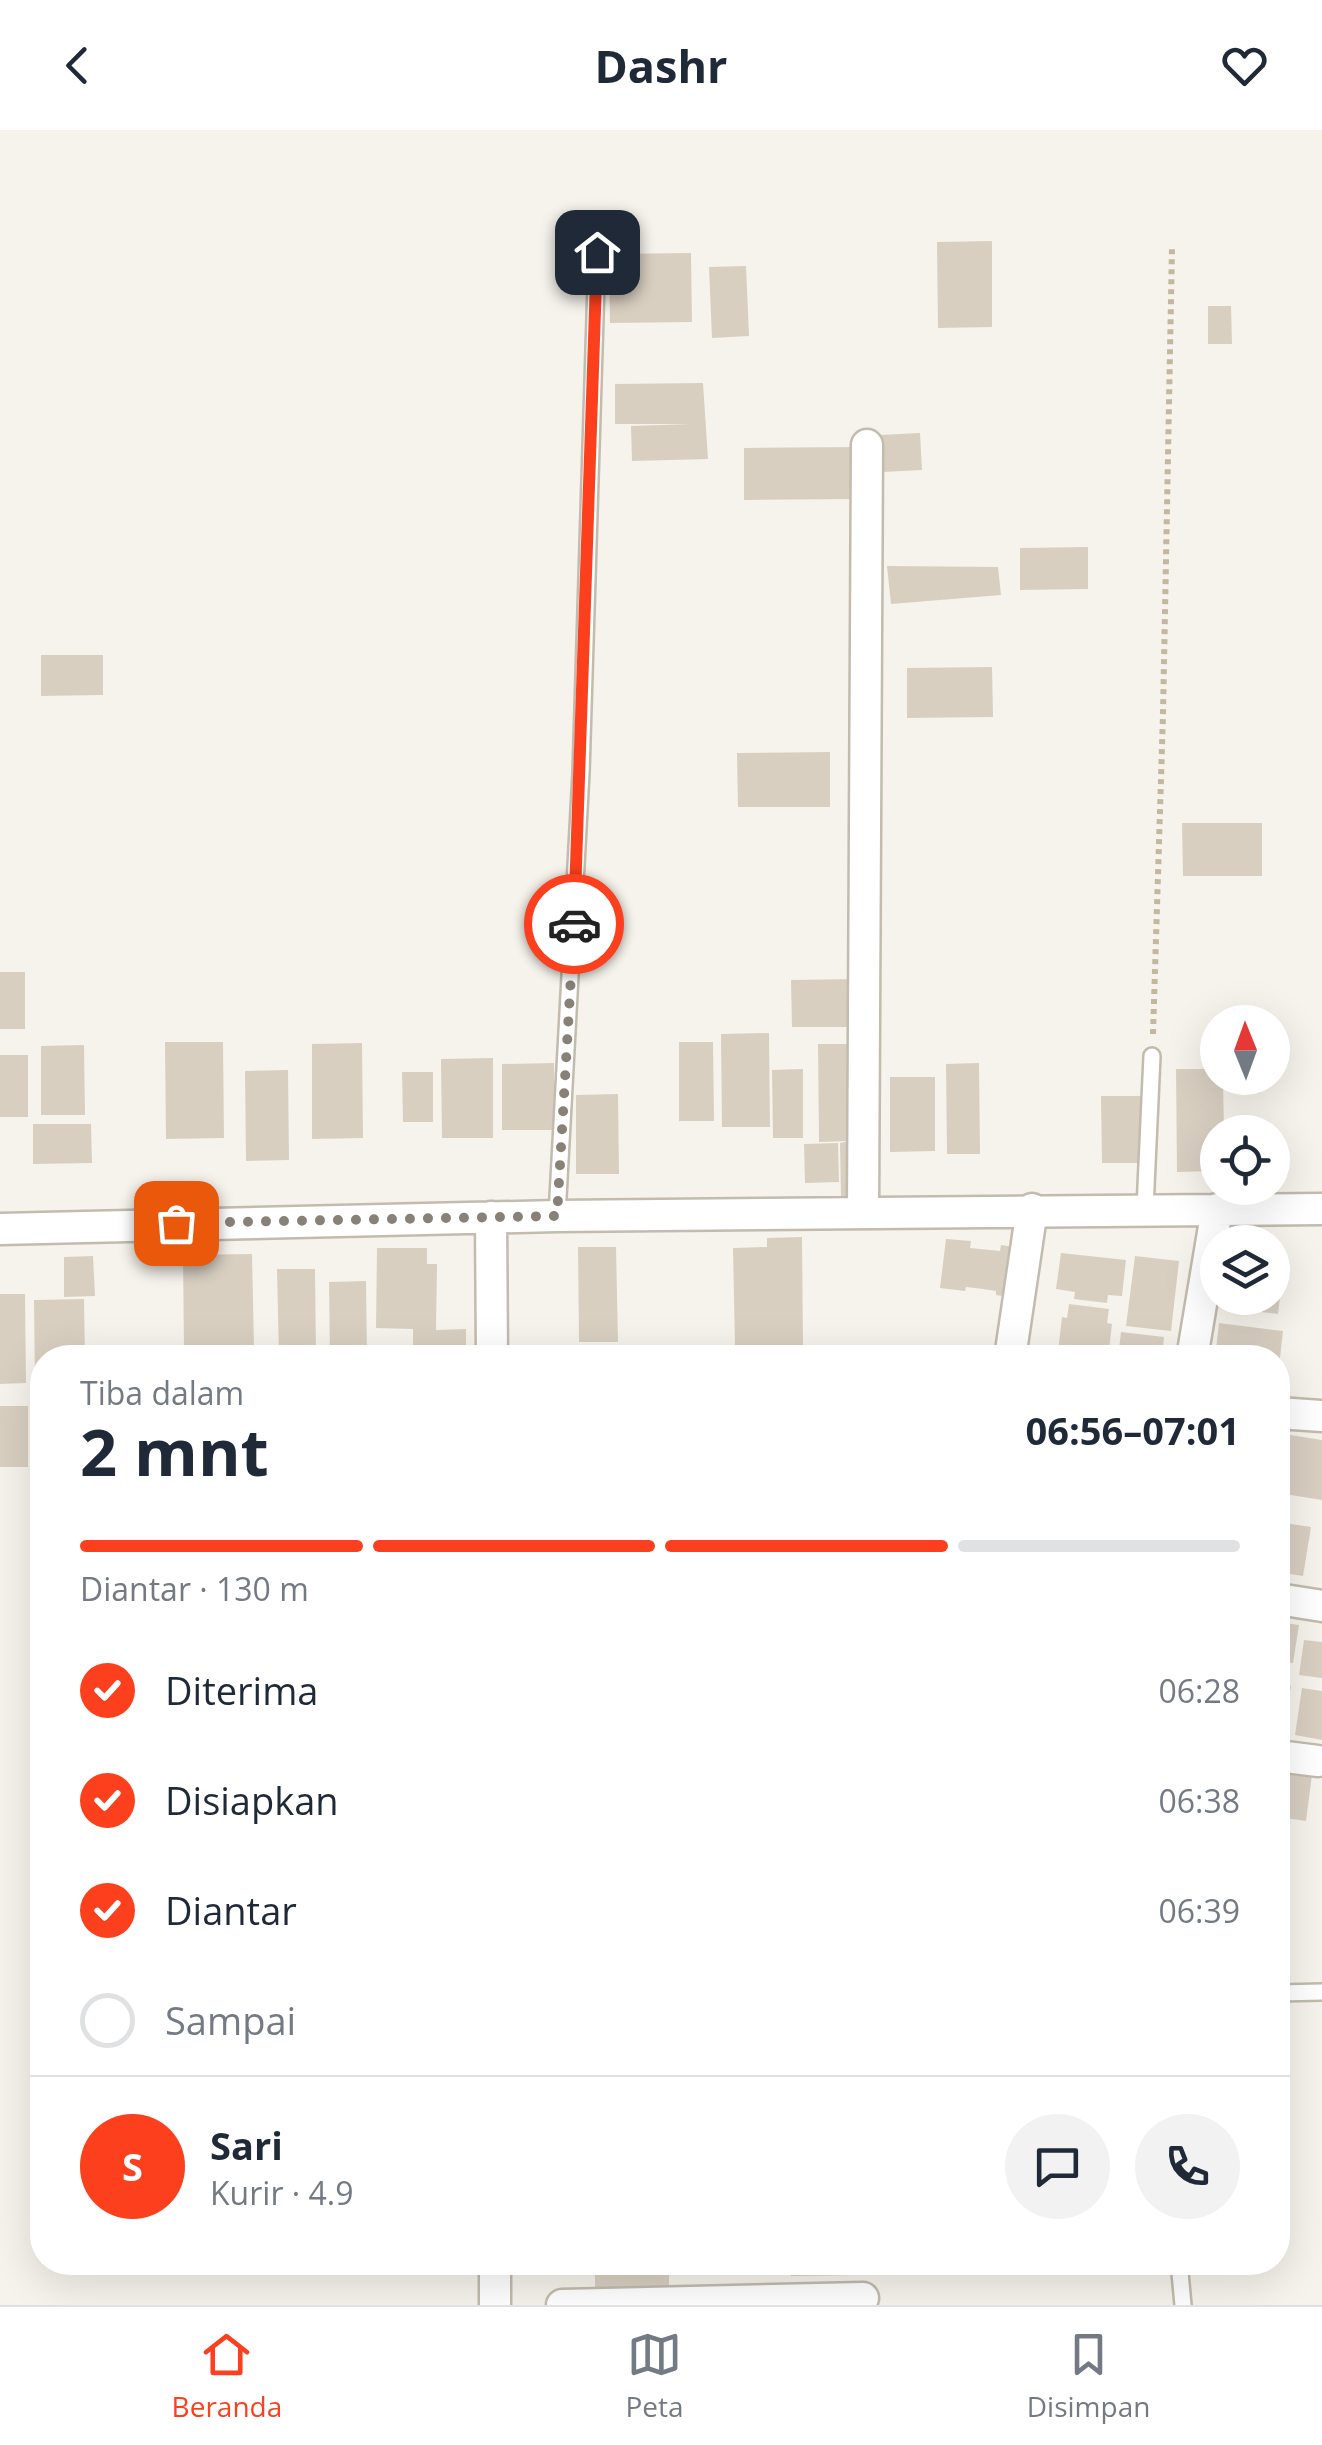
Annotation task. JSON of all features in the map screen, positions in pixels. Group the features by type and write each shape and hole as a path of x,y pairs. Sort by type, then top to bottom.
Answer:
{"street":[{"path":"864,1211 867,445"},
{"path":"0,1229 864,1211 1322,1208"},
{"path":"1012,1345 1032,1209"},
{"path":"1194,1345 1217,1210"},
{"path":"491,1217 492,1345"},
{"path":"1290,1414 1322,1416"},
{"path":"1290,1601 1322,1606"},
{"path":"1290,1758 1318,1761"},
{"path":"495,2275 495,2305"},
{"path":"562,2305 863,2298"}],"lane":[{"path":"557,1216 582,774 597,252"},
{"path":"1145,1208 1152,1056"},
{"path":"1290,1993 1322,1992"},
{"path":"1180,2275 1183,2305"}],"path":[{"path":"1152,1056 1164,696 1172,248"}],"building":[{"path":"992,241 992,327 938,328 937,242"},
{"path":"691,253 692,322 610,323 609,254"},
{"path":"746,266 749,336 712,338 709,267"},
{"path":"1208,306 1231,306 1232,344 1208,344"},
{"path":"703,383 708,459 632,461 631,426 692,424 615,424 615,384"},
{"path":"920,433 922,470 883,472 880,435"},
{"path":"856,447 856,499 744,500 744,448"},
{"path":"1088,547 1088,589 1020,590 1020,548"},
{"path":"887,566 998,567 1001,595 891,604"},
{"path":"41,655 103,655 103,695 41,696"},
{"path":"992,667 993,717 907,718 907,668"},
{"path":"830,752 830,807 738,807 737,753"},
{"path":"1182,823 1262,823 1262,876 1183,876"},
{"path":"0,972 25,972 25,1029 0,1029"},
{"path":"857,979 858,1027 792,1027 791,980"},
{"path":"769,1033 770,1127 722,1127 721,1034"},
{"path":"165,1042 223,1042 224,1138 166,1139"},
{"path":"679,1042 713,1042 714,1121 679,1121"},
{"path":"362,1043 363,1138 312,1139 312,1044"},
{"path":"818,1044 861,1044 863,1197 841,1197 840,1143 850,1141 819,1142"},
{"path":"84,1045 85,1115 41,1115 41,1046"},
{"path":"0,1055 28,1055 28,1117 0,1117"},
{"path":"493,1058 493,1138 442,1138 441,1059"},
{"path":"554,1063 555,1130 502,1130 502,1064"},
{"path":"979,1063 980,1154 947,1154 946,1064"},
{"path":"803,1069 803,1138 773,1138 772,1070"},
{"path":"1176,1069 1200,1069 1200,1095 1223,1095 1224,1115 1200,1115 1200,1171 1177,1172"},
{"path":"288,1070 289,1160 246,1161 245,1071"},
{"path":"402,1072 433,1072 433,1122 403,1122"},
{"path":"890,1077 935,1077 935,1151 890,1152"},
{"path":"618,1094 619,1174 576,1174 576,1095"},
{"path":"1101,1096 1144,1096 1144,1163 1102,1163"},
{"path":"33,1124 91,1124 92,1163 33,1164"},
{"path":"838,1143 839,1182 805,1183 804,1144"},
{"path":"802,1237 803,1345 735,1345 733,1248 767,1247 767,1238"},
{"path":"946,1239 971,1241 970,1248 1021,1248 1015,1298 983,1289 940,1288"},
{"path":"578,1247 616,1247 618,1342 579,1342"},
{"path":"377,1248 427,1248 427,1264 437,1264 436,1330 466,1329 466,1345 413,1345 413,1329 376,1328"},
{"path":"1061,1253 1126,1260 1122,1296 1108,1295 1107,1303 1074,1299 1075,1292 1056,1289"},
{"path":"252,1254 254,1345 184,1345 183,1255"},
{"path":"93,1256 95,1296 64,1297 64,1257"},
{"path":"1135,1256 1179,1261 1171,1331 1126,1326"},
{"path":"277,1269 315,1269 316,1345 279,1345"},
{"path":"366,1281 367,1345 330,1345 329,1282"},
{"path":"0,1294 25,1294 26,1383 0,1384"},
{"path":"84,1299 85,1345 35,1345 34,1300"},
{"path":"1069,1304 1109,1309 1110,1345 1059,1345 1062,1317 1067,1318"},
{"path":"1219,1323 1283,1331 1281,1345 1216,1345"},
{"path":"1121,1332 1164,1337 1163,1345 1120,1345"},
{"path":"0,1406 28,1406 28,1467 0,1467"},
{"path":"1290,1435 1322,1440 1322,1500 1290,1495"},
{"path":"1290,1524 1311,1527 1303,1576 1290,1574"},
{"path":"1290,1624 1299,1625 1293,1663 1290,1663"},
{"path":"1304,1640 1322,1642 1322,1678 1299,1675"},
{"path":"1302,1688 1322,1691 1322,1740 1295,1735"},
{"path":"1290,1772 1312,1775 1306,1821 1290,1819"},
{"path":"595,2275 669,2275 669,2298 595,2299"}],"way so far":[{"path":"176,1223 557,1216 574,924"}],"route":[{"path":"574,924 597,252"}]}
